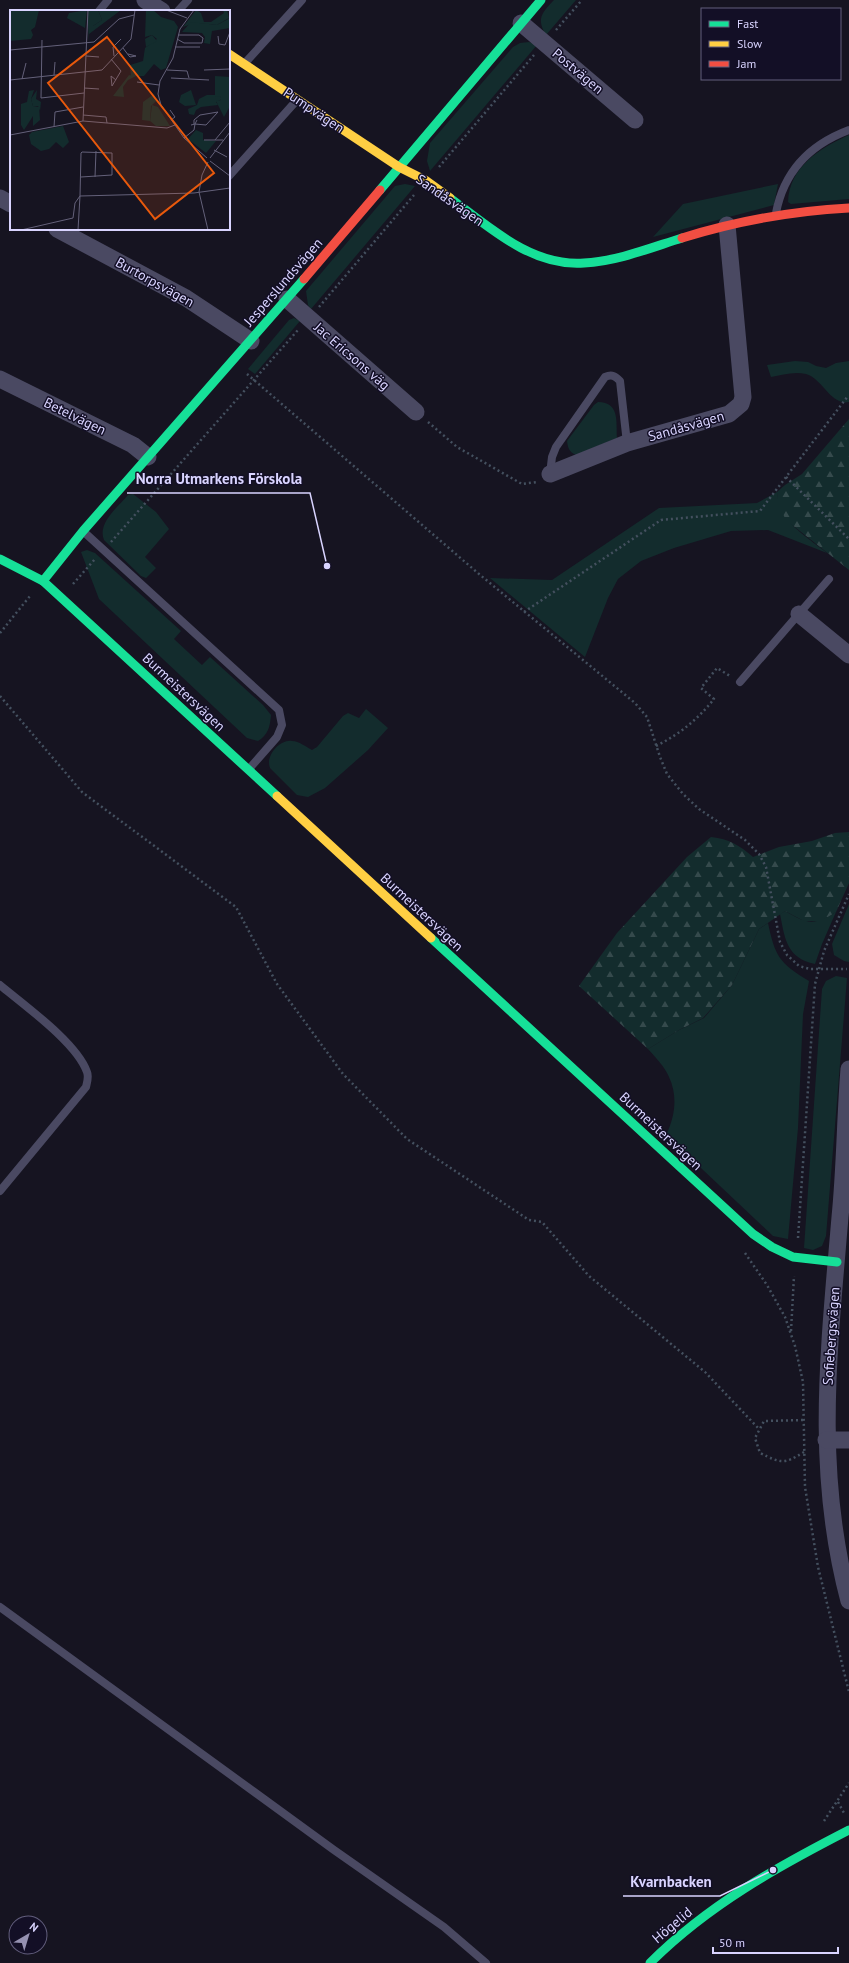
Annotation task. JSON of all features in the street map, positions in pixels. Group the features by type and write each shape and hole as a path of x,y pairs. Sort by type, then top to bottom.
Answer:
{"street":[{"path":"145,0 160,10"},
{"name":"Jesperslundsvägen","path":"43,581 83,531 233,362 541,0"},
{"name":"Postvägen","path":"521,23 635,120"},
{"name":"Pumpvägen","path":"230,55 298,98 399,167"},
{"name":"Sandåsvägen","path":"399,167 427,181 524,250 545,259 566,263 584,264 605,261 727,225 776,216 849,208"},
{"path":"0,198 10,203"},
{"name":"Sandåsvägen","path":"550,474 627,443 729,414 741,404 744,396 727,225"},
{"name":"Burtorpsvägen","path":"59,230 186,298 251,341"},
{"name":"Jac Ericsons väg","path":"287,299 416,412"},
{"name":"Betelvägen","path":"0,379 133,445 148,457"},
{"name":"Burmeistersvägen","path":"0,559 43,581 753,1234 772,1248 793,1257 837,1262"},
{"path":"799,614 849,655"},
{"name":"Sofiebergsvägen","path":"849,1069 845,1116 846,1188 837,1262 827,1372 826,1440 829,1498 840,1569 849,1601"},
{"path":"826,1440 849,1440"},
{"name":"Högelid","path":"650,1963 686,1930 729,1896 773,1870 849,1830"}],"lane":[{"path":"100,10 108,0"},
{"path":"179,10 188,0"},
{"path":"244,64 302,0"},
{"path":"230,175 298,98"},
{"path":"776,216 780,195 786,181 795,169 807,155 818,146 835,135 849,130"},
{"path":"550,474 552,457 556,447 606,377 610,375 616,377 620,381 627,443"},
{"path":"83,531 279,710 282,725 277,737 248,770"},
{"path":"740,682 829,579"},
{"path":"0,985 49,1026 80,1057 88,1074 86,1087 0,1191"},
{"path":"0,1607 334,1850 444,1927 486,1963"}],"path":[{"path":"233,362 524,612 635,703 647,717 656,746 668,774 683,794 699,809 745,840 759,854 766,866 780,942 787,955 799,966 819,970 847,969"},
{"path":"524,612 661,520 760,511 848,396"},
{"path":"416,412 457,447 522,484 535,483 550,474"},
{"path":"786,477 849,539"},
{"path":"0,633 43,581"},
{"path":"29,597 36,602"},
{"path":"656,746 679,733 705,710 714,698 702,688 717,668 740,682"},
{"path":"0,696 82,792 236,907 277,984 343,1074 407,1140 529,1220 542,1222 589,1276 705,1372 759,1429"},
{"path":"798,1239 815,984 824,951 849,894"},
{"path":"742,1250 767,1285 785,1317 791,1334 803,1382 805,1487 818,1567 849,1692"},
{"path":"791,1334 794,1271"},
{"path":"803,1420 764,1421 755,1438 760,1453 775,1460 788,1462 804,1452"}],"green space":[{"path":"554,0 576,0 546,35 541,24 541,20 544,12"},
{"path":"529,42 537,45 430,171 427,161 430,143 513,47 520,43"},
{"path":"849,135 849,199 791,204 788,202 794,179 808,160 827,146"},
{"path":"405,184 415,186 311,309 308,305 306,291 395,186"},
{"path":"778,184 774,205 653,237 683,204"},
{"path":"294,318 300,321 255,374 248,369 289,320"},
{"path":"795,361 808,362 816,366 826,368 836,363 849,361 849,402 837,400 817,381 806,374 793,373 771,377 767,365"},
{"path":"598,402 610,405 613,409 616,420 617,438 576,455 569,450 567,441 594,405"},
{"path":"849,419 849,570 786,520 778,504 777,492 802,474"},
{"path":"777,492 779,503 788,520 802,534 827,553 768,530 731,531 674,548 641,561 618,579 608,598 585,657 490,578 552,580 659,508 757,503"},
{"path":"133,494 156,512 169,529 145,557 156,568 146,578 141,576 104,540 103,534 103,527 114,510 128,495"},
{"path":"87,550 95,553 181,631 174,639 202,665 210,657 263,705 271,715 268,730 261,739 258,741 247,738 99,599 81,552"},
{"path":"366,709 388,728 368,750 325,788 308,797 297,795 270,768 270,758 278,746 287,741 295,741 312,750 317,747 343,716 348,713 359,718"},
{"path":"849,832 849,883 836,912 821,921 804,921 785,911 759,929 732,985 703,1018 679,1030 648,1049 579,986 617,933 687,857 711,837 734,843 753,857 779,847 812,841 835,833"},
{"path":"849,904 849,962 844,961 834,955 832,944"},
{"path":"785,911 799,919 810,922 822,920 836,912 815,964 798,957 789,946 786,940 780,914"},
{"path":"768,923 773,943 780,958 791,969 809,981 803,1014 798,1128 788,1239 773,1236 666,1135 672,1121 674,1092 665,1070 648,1049 679,1030 704,1018 732,985 759,929"},
{"path":"836,976 847,978 826,1236 822,1246 813,1250 804,1248 822,989 826,981"}],"traffic: fast":[{"path":"380,190 541,0"},
{"path":"450,198 512,243 547,259 565,263 584,263 609,260 634,254 682,238"},
{"path":"43,581 83,531 304,279"},
{"path":"0,559 43,581 277,796"},
{"path":"431,938 753,1234 772,1247 793,1257 837,1262"},
{"path":"650,1963 672,1942 719,1905 770,1873 849,1830"}],"traffic: slow":[{"path":"230,55 399,167 425,180 450,198"},
{"path":"277,796 431,938"}],"traffic: jam":[{"path":"304,279 380,190"},
{"path":"682,238 744,222 786,214 849,208"}],"place":[{"name":"Norra Utmarkens Förskola","path":"327,566"},
{"name":"Kvarnbacken","path":"773,1870"}]}
